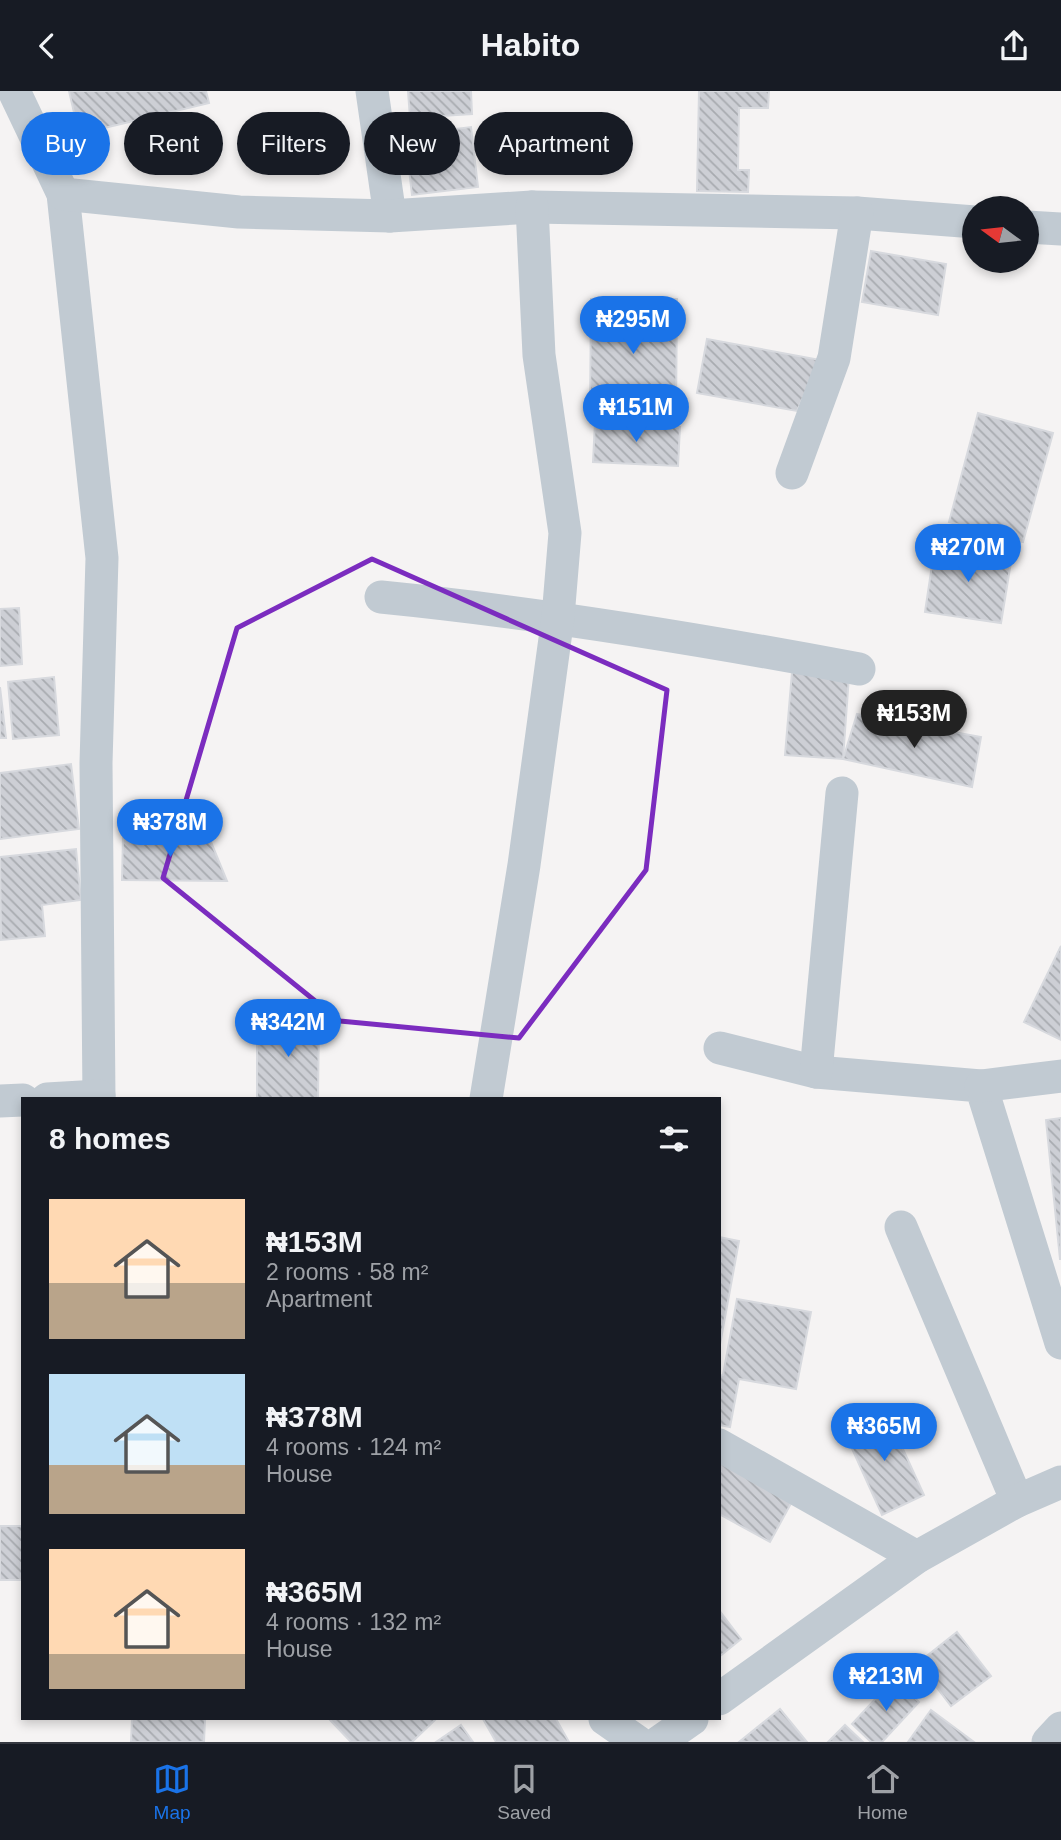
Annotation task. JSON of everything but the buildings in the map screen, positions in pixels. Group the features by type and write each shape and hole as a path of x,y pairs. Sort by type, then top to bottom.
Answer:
{"street":[{"path":"14,91 63,194 102,558 96,763 99,1097"},
{"path":"372,91 390,216"},
{"path":"63,194 239,212 390,216 532,207 857,213 962,221"},
{"path":"486,1097 524,865 558,617 565,533 539,355 532,207"},
{"path":"792,473 834,358 857,213"},
{"path":"1040,228 1061,229"},
{"path":"382,597 558,617 694,638 859,669"},
{"path":"816,1072 842,793"},
{"path":"720,1048 816,1072 981,1086 1061,1076"},
{"path":"981,1086 1061,1343"},
{"path":"0,1101 21,1100"},
{"path":"901,1227 1017,1501"},
{"path":"721,1446 917,1557"},
{"path":"721,1698 917,1557 1017,1501 1061,1482"},
{"path":"605,1720 638,1742"},
{"path":"659,1742 691,1720"},
{"path":"1048,1742 1061,1728"}],"highlighted area":[{"path":"372,559 667,690 646,870 519,1038 340,1021 163,878 237,628"}]}
